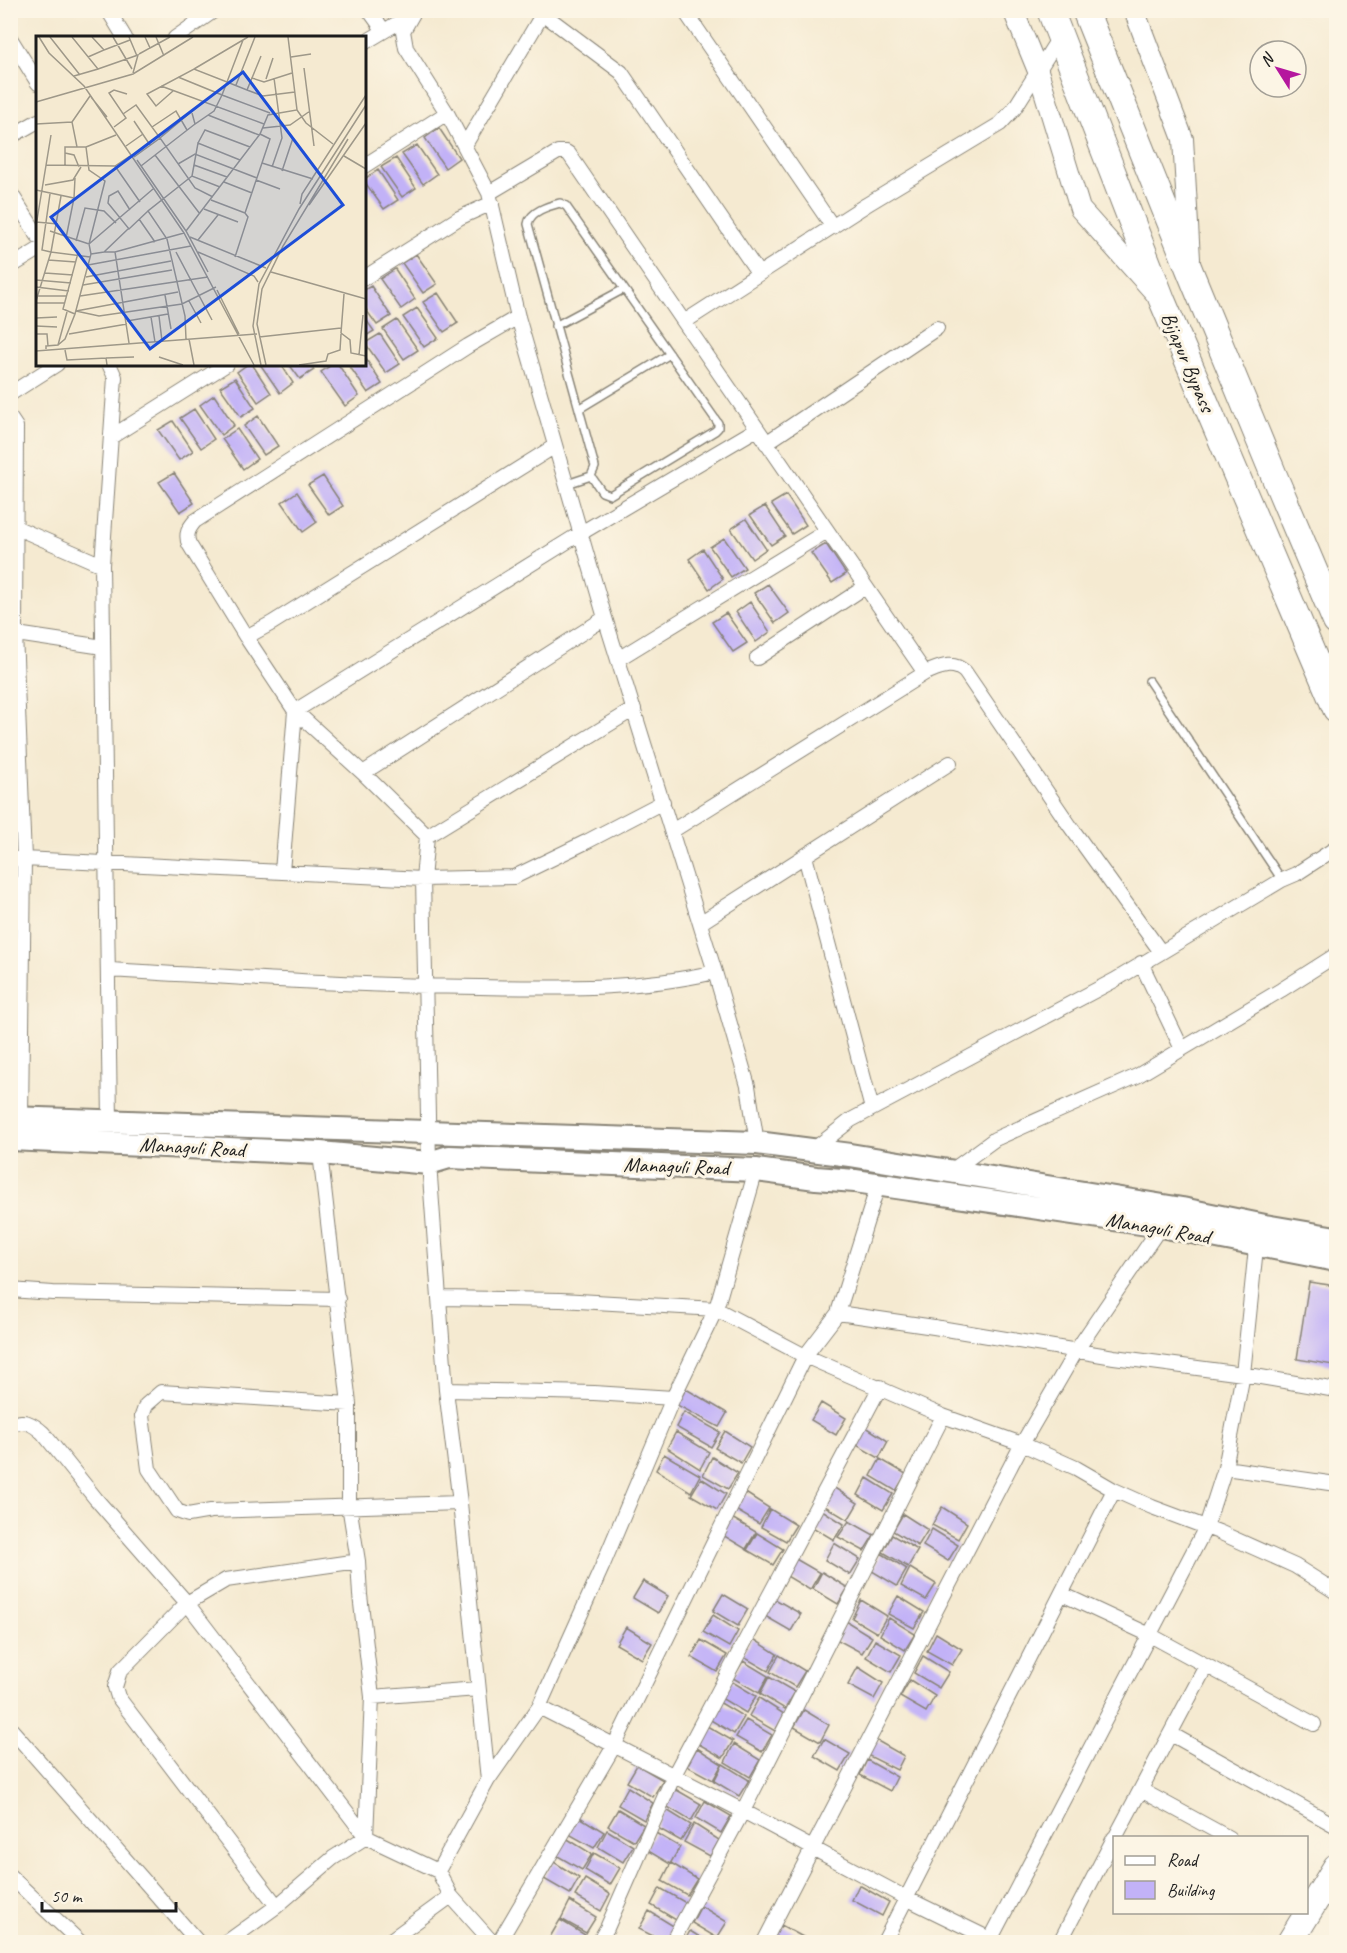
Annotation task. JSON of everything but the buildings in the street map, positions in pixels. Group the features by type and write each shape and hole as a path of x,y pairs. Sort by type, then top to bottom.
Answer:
{"highway":[{"name":"Bijapur Bypass","path":"1050,10 1162,300 1336,709"},
{"name":"Bijapur Bypass","path":"1094,14 1191,274 1336,622"},
{"path":"1308,1910 1325,1880"},
{"path":"1290,1942 1306,1914"}],"main road":[{"name":"Managuli Road","path":"14,1126 110,1121 757,1143 814,1149 1182,1209 1336,1260"},
{"name":"Managuli Road","path":"14,1126 429,1163 449,1157 756,1170 878,1185 1161,1226 1258,1235 1336,1238"}],"street":[{"path":"108,10 124,36"},
{"path":"178,36 215,10"},
{"path":"369,10 384,31"},
{"path":"684,10 833,227"},
{"path":"1013,10 1038,71 1080,209 1162,300"},
{"path":"1134,10 1183,139 1191,274"},
{"path":"366,42 414,12"},
{"path":"414,12 402,31 406,48 465,144 491,198 518,317 555,446 748,1086 757,1143"},
{"path":"465,144 542,12 621,72 759,274"},
{"path":"684,322 1000,124 1014,109 1060,36"},
{"path":"10,38 36,80"},
{"path":"366,165 447,113"},
{"path":"10,137 36,122"},
{"path":"366,277 491,198 558,152 569,154 925,673"},
{"path":"10,192 36,233"},
{"path":"10,267 36,251"},
{"path":"427,836 363,773 294,711 187,539 195,521 468,346 518,317"},
{"path":"766,443 937,328"},
{"path":"10,394 54,366"},
{"path":"110,366 115,377 102,565 110,1121"},
{"path":"111,437 224,366"},
{"path":"10,418 16,427 13,633 17,957 14,1126"},
{"path":"294,711 581,533 757,429"},
{"path":"246,637 555,446"},
{"path":"15,527 102,565"},
{"path":"618,659 827,531"},
{"path":"757,658 866,587"},
{"path":"363,773 605,618"},
{"path":"13,633 103,647"},
{"path":"672,831 925,673 949,665 961,668 965,672 1070,826 1161,952"},
{"path":"427,836 634,709"},
{"path":"282,872 294,711"},
{"path":"700,923 950,763"},
{"path":"17,859 423,879 514,877 663,802"},
{"path":"427,836 423,879 429,1163 446,1390 460,1503 488,1780"},
{"path":"814,1149 851,1120 1115,980 1282,880 1296,874 1336,848"},
{"path":"805,856 872,1109"},
{"path":"950,1172 994,1139 1137,1076 1336,955"},
{"path":"1141,963 1182,1049"},
{"path":"108,970 426,987 556,988 678,981 715,972"},
{"path":"320,1153 349,1404 349,1505 358,1561 372,1696 366,1837"},
{"path":"438,1871 488,1780 539,1707 602,1567 673,1398 716,1309 756,1170"},
{"path":"499,1942 614,1746 805,1356 838,1313 878,1185"},
{"path":"764,1942 1022,1444 1076,1351 1161,1226"},
{"path":"539,1707 674,1775 992,1942 1206,1527 1226,1468 1243,1374 1258,1235"},
{"path":"10,1290 53,1293 338,1299"},
{"path":"439,1298 561,1300 716,1309 805,1356 943,1416 1022,1444 1076,1468 1114,1490 1152,1507 1206,1527 1295,1566 1336,1592"},
{"path":"838,1313 1336,1390"},
{"path":"599,1942 674,1775 880,1387"},
{"path":"446,1390 594,1393 673,1398"},
{"path":"349,1404 161,1392 146,1405 142,1416 149,1469 174,1508 188,1515 210,1510 460,1503"},
{"path":"672,1942 743,1811 943,1416"},
{"path":"10,1425 24,1421 44,1433 96,1499 187,1603 366,1837 438,1871 451,1896 492,1942"},
{"path":"1226,1468 1336,1484"},
{"path":"884,1942 1114,1490"},
{"path":"277,1906 118,1697 115,1687 120,1671 187,1603 226,1580 358,1561"},
{"path":"1062,1594 1150,1635 1314,1724"},
{"path":"1116,1836 1206,1666"},
{"path":"372,1696 478,1689"},
{"path":"10,1728 198,1942"},
{"path":"1170,1734 1336,1826"},
{"path":"1141,1790 1225,1836"},
{"path":"227,1942 277,1906 333,1858 366,1837"},
{"path":"1060,1942 1113,1842"},
{"path":"10,1876 80,1942"},
{"path":"388,1942 451,1896"}],"lane":[{"path":"567,484 591,476 595,466 528,227 529,218 536,212 558,203 564,204 716,419 718,428 610,495 602,492 591,476"},
{"path":"555,326 624,289"},
{"path":"579,410 670,354"},
{"path":"1149,681 1282,880"}]}
